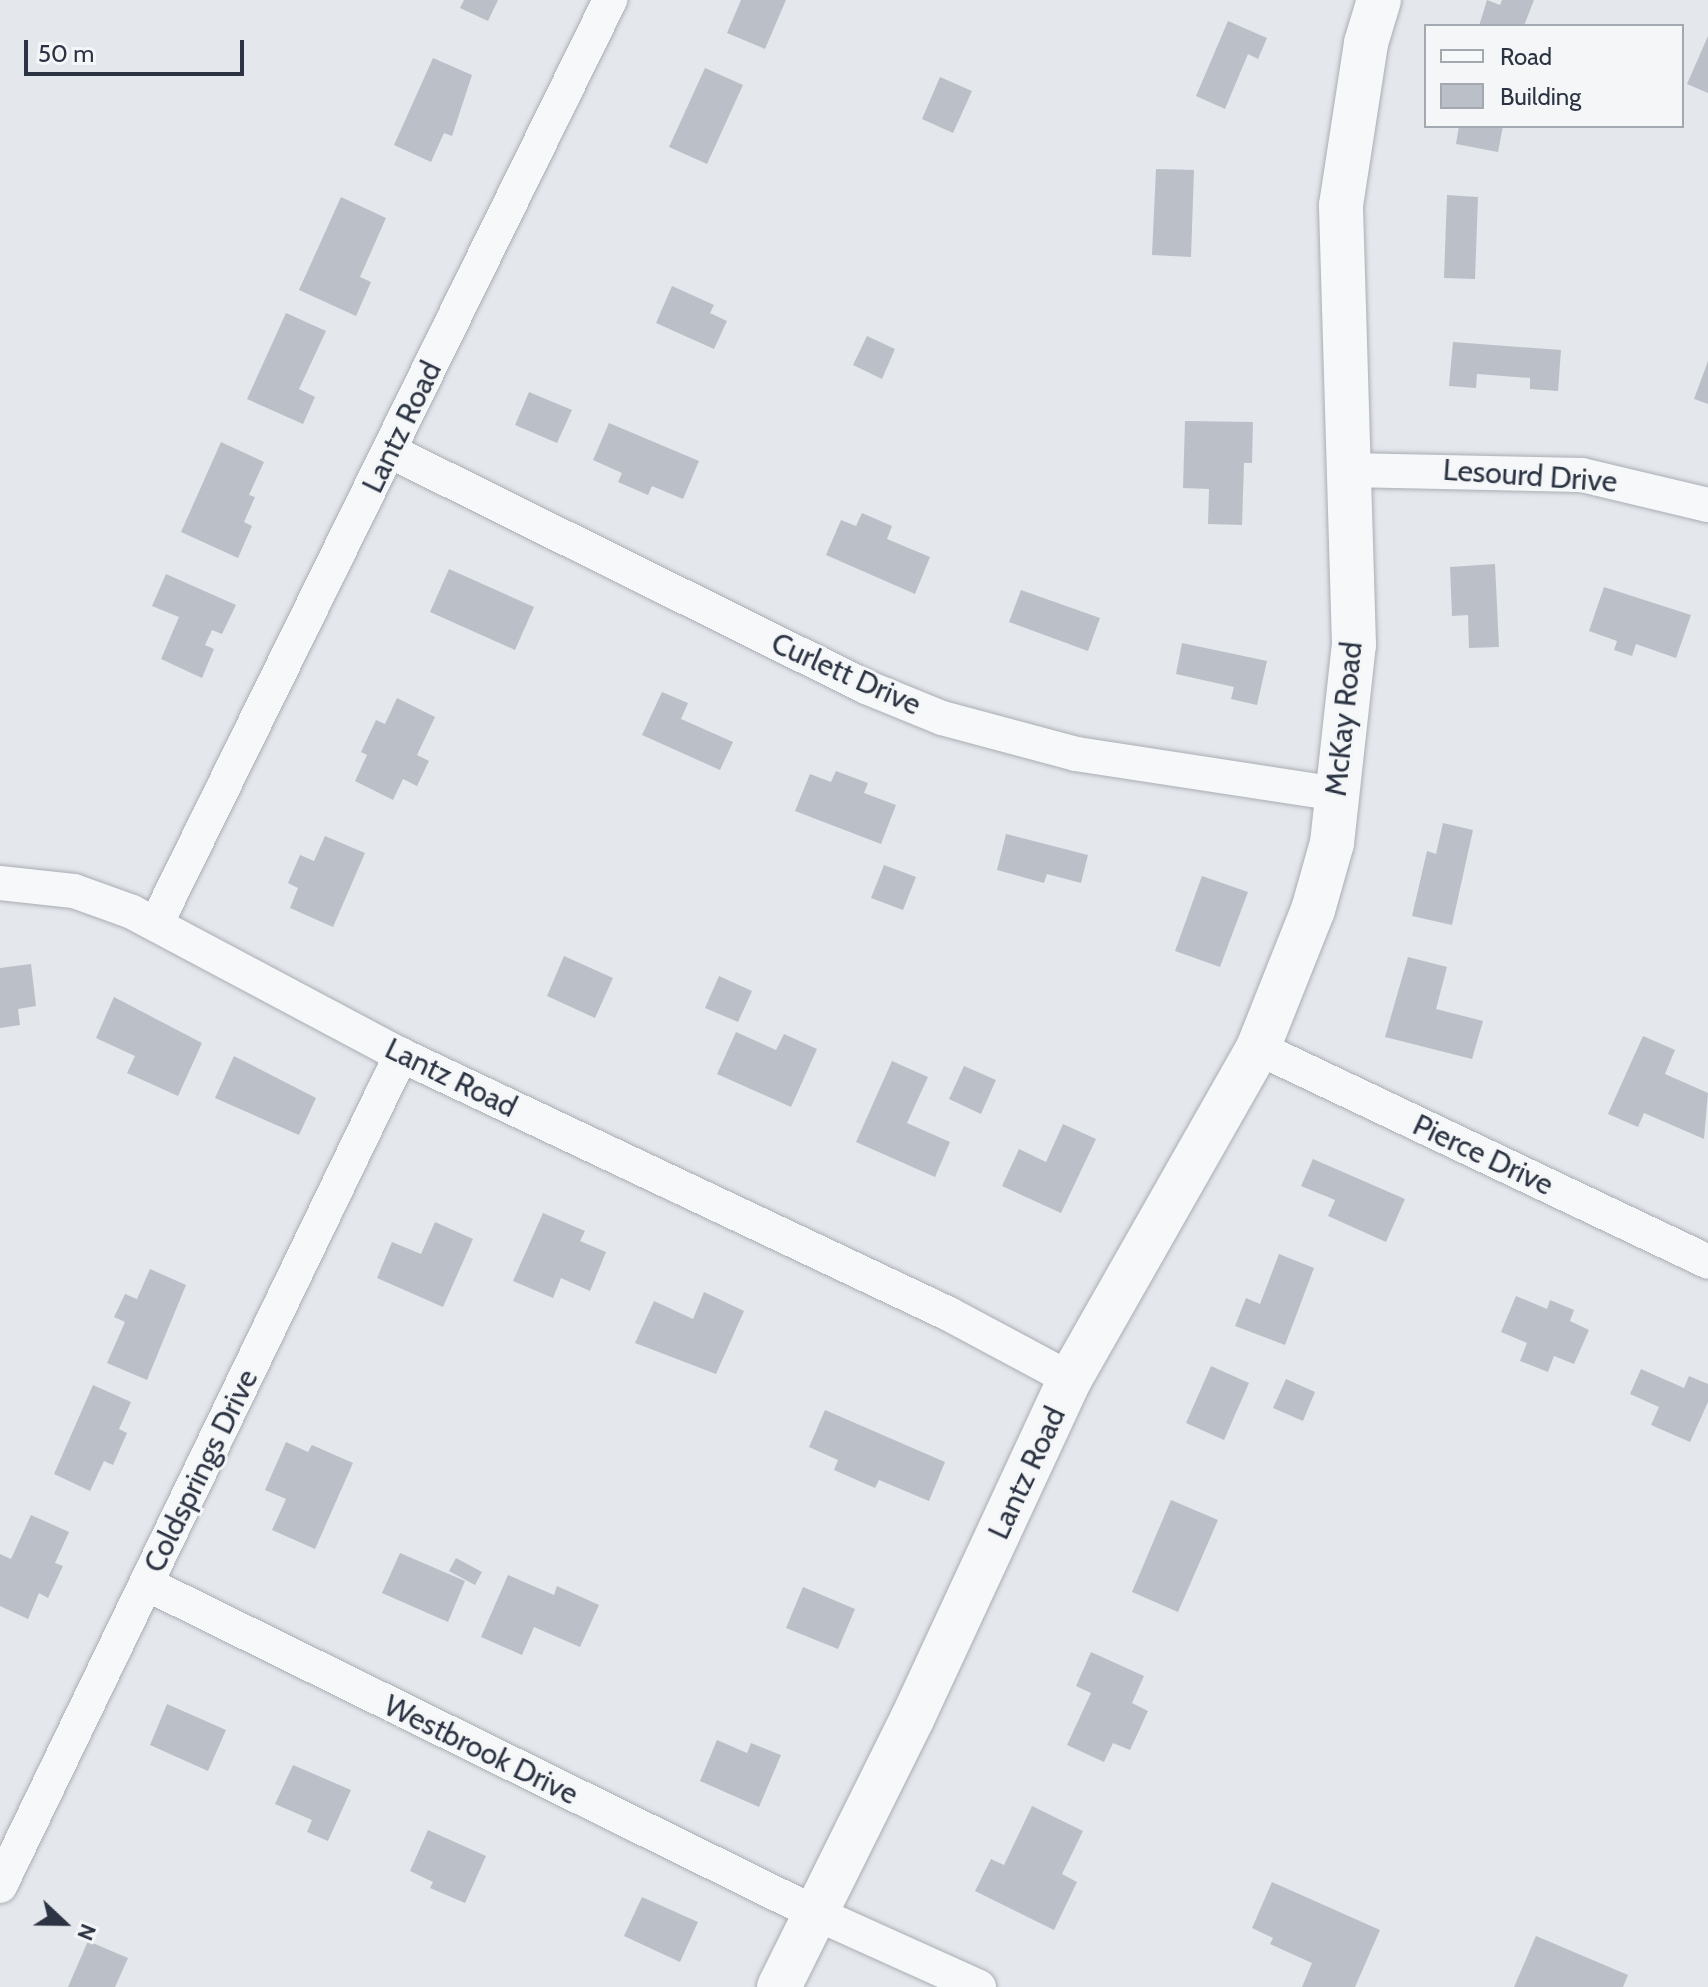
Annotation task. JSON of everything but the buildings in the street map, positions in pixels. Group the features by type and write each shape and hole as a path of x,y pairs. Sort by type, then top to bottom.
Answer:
{"street":[{"name":"Lantz Road","path":"610,0 156,924 401,1055 949,1314 1070,1379 779,1987"},
{"name":"McKay Road","path":"1070,1379 1258,1048 1313,910 1332,843 1354,645 1341,205 1366,43 1379,0"},
{"name":"Curlett Drive","path":"390,451 838,674 942,718 1076,754 1337,794"},
{"name":"Lesourd Drive","path":"1349,470 1582,475 1708,505"},
{"path":"0,883 74,891 156,924"},
{"name":"Pierce Drive","path":"1258,1048 1708,1262"},
{"name":"Coldsprings Drive","path":"0,1886 401,1055"},
{"name":"Westbrook Drive","path":"147,1584 815,1913 979,1987"}]}
